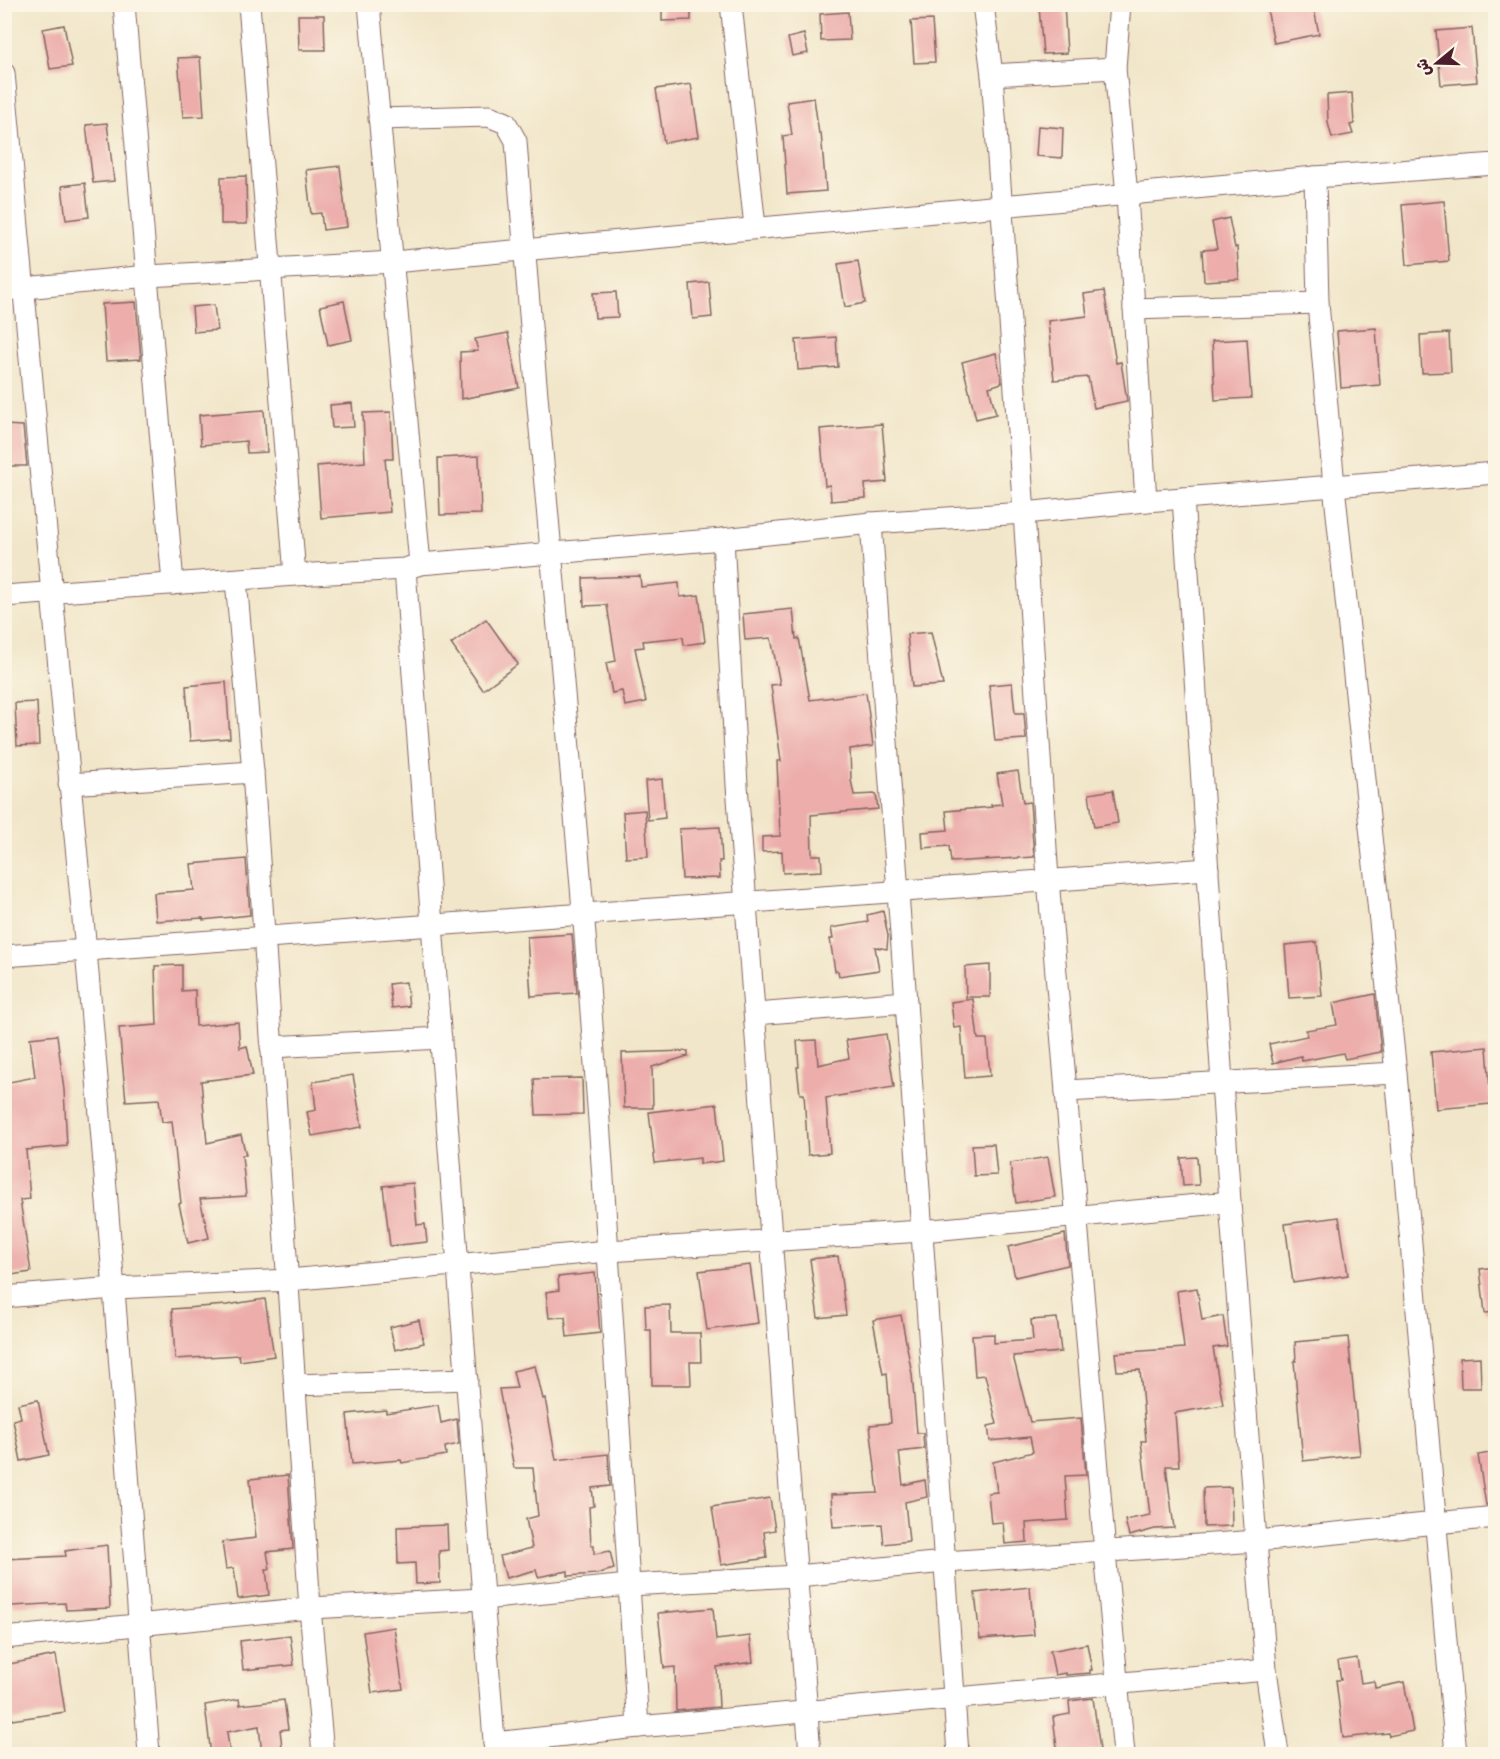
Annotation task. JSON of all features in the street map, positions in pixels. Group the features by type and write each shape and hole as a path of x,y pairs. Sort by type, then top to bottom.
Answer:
{"street":[{"path":"124,4 173,584"},
{"path":"249,4 295,575"},
{"path":"369,4 393,262 441,1038 495,1749 638,1727 807,1713 1118,1682 1266,1671"},
{"path":"731,4 755,227"},
{"path":"983,4 992,75 1002,207 1048,879 1124,1755"},
{"path":"1119,4 1114,68 1126,195 1146,501"},
{"path":"992,75 1114,68"},
{"path":"4,73 14,289 52,593 86,951 115,1288 149,1755"},
{"path":"379,119 489,116 506,123 516,141 583,913 608,1251 638,1727"},
{"path":"14,289 148,276 393,262 524,251 755,227 1002,207 1315,177 1496,164"},
{"path":"1315,177 1318,303 1334,486 1396,1073 1456,1755"},
{"path":"1134,309 1318,303"},
{"path":"4,596 412,566 723,539 871,523 1024,513 1182,498 1496,474"},
{"path":"1182,498 1230,1202 1266,1671 1278,1755"},
{"path":"871,523 958,1755"},
{"path":"723,539 737,785 810,1755"},
{"path":"236,580 253,772 310,1608 323,1755"},
{"path":"69,784 253,772"},
{"path":"4,956 1208,869"},
{"path":"755,1014 906,1002"},
{"path":"271,1047 441,1038"},
{"path":"1066,1091 1396,1073"},
{"path":"4,1297 115,1288 289,1280 608,1251 922,1231 1230,1202"},
{"path":"296,1385 467,1379"},
{"path":"4,1638 310,1608 483,1599 629,1585 797,1576 945,1562 1257,1541 1496,1517"}],"building":[{"path":"662,4 691,4 691,20 662,21"},
{"path":"1064,4 1067,53 1043,54 1039,7"},
{"path":"1266,4 1313,4 1319,34 1274,43"},
{"path":"848,12 850,40 821,41 820,14"},
{"path":"298,15 324,15 325,50 299,50"},
{"path":"932,20 935,62 914,63 911,21"},
{"path":"64,25 72,66 50,69 43,29"},
{"path":"1472,28 1477,82 1441,85 1436,31"},
{"path":"804,34 808,53 792,56 788,38"},
{"path":"200,57 204,116 183,117 178,58"},
{"path":"691,84 699,137 664,143 656,89"},
{"path":"1352,93 1354,124 1350,125 1353,134 1332,138 1328,123 1327,95"},
{"path":"814,98 819,134 821,133 826,191 787,194 783,136 792,135 787,102"},
{"path":"107,123 114,181 93,183 86,125"},
{"path":"1038,126 1063,128 1062,158 1036,156"},
{"path":"340,166 347,227 323,230 321,213 311,214 306,170"},
{"path":"246,176 247,224 221,224 221,177"},
{"path":"85,183 89,217 66,220 62,186"},
{"path":"1444,201 1449,261 1407,265 1402,205"},
{"path":"1229,218 1235,248 1237,247 1239,279 1204,281 1202,250 1217,249 1212,222"},
{"path":"858,261 865,303 845,307 838,264"},
{"path":"709,282 712,317 693,319 690,284"},
{"path":"1104,291 1116,363 1121,362 1127,401 1094,408 1088,377 1054,380 1048,321 1087,316 1084,294"},
{"path":"616,292 618,317 595,318 593,293"},
{"path":"344,301 352,340 328,345 320,306"},
{"path":"136,302 141,359 106,361 102,304"},
{"path":"214,305 217,330 194,332 192,307"},
{"path":"1376,328 1380,385 1341,388 1337,331"},
{"path":"508,333 519,388 461,399 460,352 478,351 475,339"},
{"path":"1449,333 1451,372 1422,373 1420,335"},
{"path":"836,337 838,367 798,370 796,340"},
{"path":"1247,339 1251,398 1215,400 1212,341"},
{"path":"996,353 1002,383 989,387 996,414 976,419 962,362"},
{"path":"352,403 354,427 332,428 330,405"},
{"path":"264,410 267,452 247,453 246,441 201,445 199,415"},
{"path":"391,412 393,459 385,459 390,512 321,518 317,466 365,462 363,413"},
{"path":"882,424 887,482 865,484 866,498 831,501 830,485 825,486 820,429"},
{"path":"4,425 23,426 27,466 4,466"},
{"path":"479,456 481,514 440,515 438,458"},
{"path":"640,576 641,587 679,583 680,597 699,595 705,642 684,645 683,637 643,641 644,647 635,648 646,702 625,706 622,691 612,693 606,663 616,661 607,605 584,606 583,578"},
{"path":"793,609 796,639 799,638 810,700 866,693 873,746 850,749 851,780 854,795 876,794 878,809 811,815 812,855 821,855 822,871 783,873 782,851 762,852 762,837 780,836 777,761 781,761 771,685 780,684 771,638 745,640 743,614"},
{"path":"486,619 518,664 483,690 451,644"},
{"path":"931,632 943,685 912,687 907,634"},
{"path":"226,682 230,738 190,741 186,686"},
{"path":"1012,683 1015,713 1024,713 1026,739 995,741 989,685"},
{"path":"37,702 39,745 17,746 15,703"},
{"path":"1018,771 1023,803 1030,802 1034,857 951,862 949,846 923,848 922,832 948,830 946,811 1002,804 997,774"},
{"path":"662,779 665,818 648,820 645,781"},
{"path":"1113,790 1118,823 1094,827 1089,794"},
{"path":"645,810 648,857 626,858 623,812"},
{"path":"720,827 722,861 719,861 720,878 682,879 679,829"},
{"path":"246,859 250,915 203,920 203,918 156,921 154,893 194,890 191,864"},
{"path":"883,911 888,936 887,949 875,947 879,970 839,976 838,971 835,971 830,939 833,939 831,928 868,922 867,915"},
{"path":"572,934 577,993 531,996 527,937"},
{"path":"1317,942 1322,996 1289,998 1285,945"},
{"path":"182,965 182,991 195,990 196,1026 238,1022 240,1048 247,1046 253,1075 201,1081 207,1143 241,1135 246,1155 242,1155 246,1196 200,1199 209,1238 188,1243 179,1204 181,1203 172,1121 162,1122 159,1099 126,1101 119,1028 157,1025 155,966"},
{"path":"990,965 990,997 966,997 965,967"},
{"path":"406,982 409,1006 392,1008 389,984"},
{"path":"1375,994 1381,1052 1345,1059 1343,1053 1302,1061 1301,1056 1273,1063 1269,1044 1307,1036 1306,1030 1337,1025 1333,1003"},
{"path":"973,999 978,1039 987,1039 990,1076 965,1078 961,1027 954,1028 951,1002"},
{"path":"886,1034 894,1087 826,1098 830,1153 808,1155 804,1094 800,1094 797,1067 799,1067 797,1041 816,1040 818,1065 849,1058 846,1040"},
{"path":"57,1035 64,1090 67,1146 26,1150 30,1199 20,1200 31,1272 4,1276 4,1110 8,1109 4,1083 35,1077 30,1038"},
{"path":"1487,1047 1491,1104 1436,1109 1431,1052"},
{"path":"688,1051 688,1056 652,1067 653,1108 624,1108 622,1053"},
{"path":"353,1075 362,1127 312,1136 307,1112 316,1110 313,1082"},
{"path":"582,1078 583,1114 536,1115 534,1079"},
{"path":"717,1104 723,1161 700,1164 700,1158 655,1163 649,1112"},
{"path":"994,1144 997,1175 974,1176 972,1145"},
{"path":"1048,1157 1055,1197 1016,1203 1010,1163"},
{"path":"1197,1157 1199,1185 1183,1186 1181,1158"},
{"path":"413,1183 417,1225 425,1224 427,1242 390,1246 383,1186"},
{"path":"1339,1217 1348,1275 1293,1283 1285,1224"},
{"path":"1065,1234 1068,1265 1015,1277 1008,1247"},
{"path":"838,1256 846,1315 818,1318 810,1259"},
{"path":"750,1265 758,1323 707,1330 699,1271"},
{"path":"1496,1267 1496,1312 1485,1313 1480,1269"},
{"path":"595,1273 600,1333 567,1337 565,1317 549,1318 546,1292 559,1290 558,1277"},
{"path":"1197,1288 1202,1320 1223,1316 1227,1346 1213,1348 1223,1405 1175,1413 1179,1466 1166,1466 1174,1528 1155,1529 1129,1536 1125,1520 1150,1515 1141,1441 1146,1441 1140,1370 1117,1371 1115,1353 1184,1348 1177,1291"},
{"path":"265,1299 274,1356 240,1361 239,1355 175,1359 172,1309 227,1305"},
{"path":"670,1305 671,1333 700,1333 701,1362 690,1362 691,1385 652,1385 651,1330 646,1330 645,1306"},
{"path":"901,1315 912,1374 917,1433 923,1433 924,1449 899,1452 903,1485 925,1480 927,1497 905,1502 909,1541 884,1544 882,1524 833,1527 831,1495 878,1493 870,1425 891,1423 887,1373 883,1374 873,1320"},
{"path":"1057,1318 1061,1352 1013,1356 1030,1422 1081,1418 1086,1475 1065,1476 1068,1520 1026,1523 1027,1542 1005,1544 1003,1522 991,1523 988,1493 997,1492 993,1462 1033,1452 1030,1437 990,1441 988,1426 997,1424 985,1375 975,1376 972,1335 994,1334 994,1343 1033,1340 1031,1320"},
{"path":"419,1320 424,1343 395,1350 390,1327"},
{"path":"1348,1337 1360,1455 1303,1461 1294,1361 1296,1361 1295,1342"},
{"path":"1480,1357 1481,1388 1461,1388 1460,1358"},
{"path":"535,1366 543,1399 545,1398 556,1460 608,1454 610,1486 592,1488 594,1506 589,1507 591,1545 594,1545 594,1554 610,1551 614,1569 596,1574 568,1576 568,1571 538,1577 536,1570 506,1578 500,1556 532,1548 526,1519 538,1516 533,1468 514,1468 499,1389 517,1388 513,1371"},
{"path":"38,1400 49,1455 21,1461 13,1420 21,1418 18,1404"},
{"path":"438,1405 441,1423 457,1419 459,1444 445,1447 446,1455 402,1463 401,1460 352,1464 347,1414 386,1410 386,1413"},
{"path":"1496,1452 1496,1504 1486,1505 1478,1455"},
{"path":"288,1475 293,1549 267,1552 270,1569 266,1569 269,1595 238,1599 234,1568 226,1569 222,1542 256,1538 250,1479"},
{"path":"1231,1487 1232,1526 1204,1527 1203,1488"},
{"path":"770,1498 775,1530 764,1532 767,1558 721,1565 712,1507"},
{"path":"447,1525 448,1550 439,1551 440,1583 416,1584 415,1563 398,1564 397,1527"},
{"path":"107,1545 110,1608 66,1610 65,1603 12,1606 11,1590 4,1590 4,1559 66,1556 65,1551"},
{"path":"1030,1587 1034,1635 980,1639 975,1593"},
{"path":"713,1608 716,1640 750,1636 753,1662 717,1667 719,1707 676,1711 675,1667 664,1668 658,1613"},
{"path":"394,1627 403,1689 372,1693 363,1632"},
{"path":"290,1635 294,1665 243,1670 240,1641"},
{"path":"1087,1644 1092,1670 1090,1673 1055,1675 1050,1651"},
{"path":"56,1655 65,1712 12,1720 4,1665"},
{"path":"1357,1658 1361,1683 1374,1681 1375,1688 1404,1682 1413,1731 1389,1736 1388,1733 1343,1738 1336,1680 1341,1680 1338,1661"},
{"path":"1093,1698 1100,1750 1058,1755 1053,1717 1070,1714 1069,1701"},
{"path":"239,1699 240,1705 284,1700 288,1729 280,1730 283,1755 262,1755 259,1726 227,1732 230,1755 211,1755 205,1705"}]}
